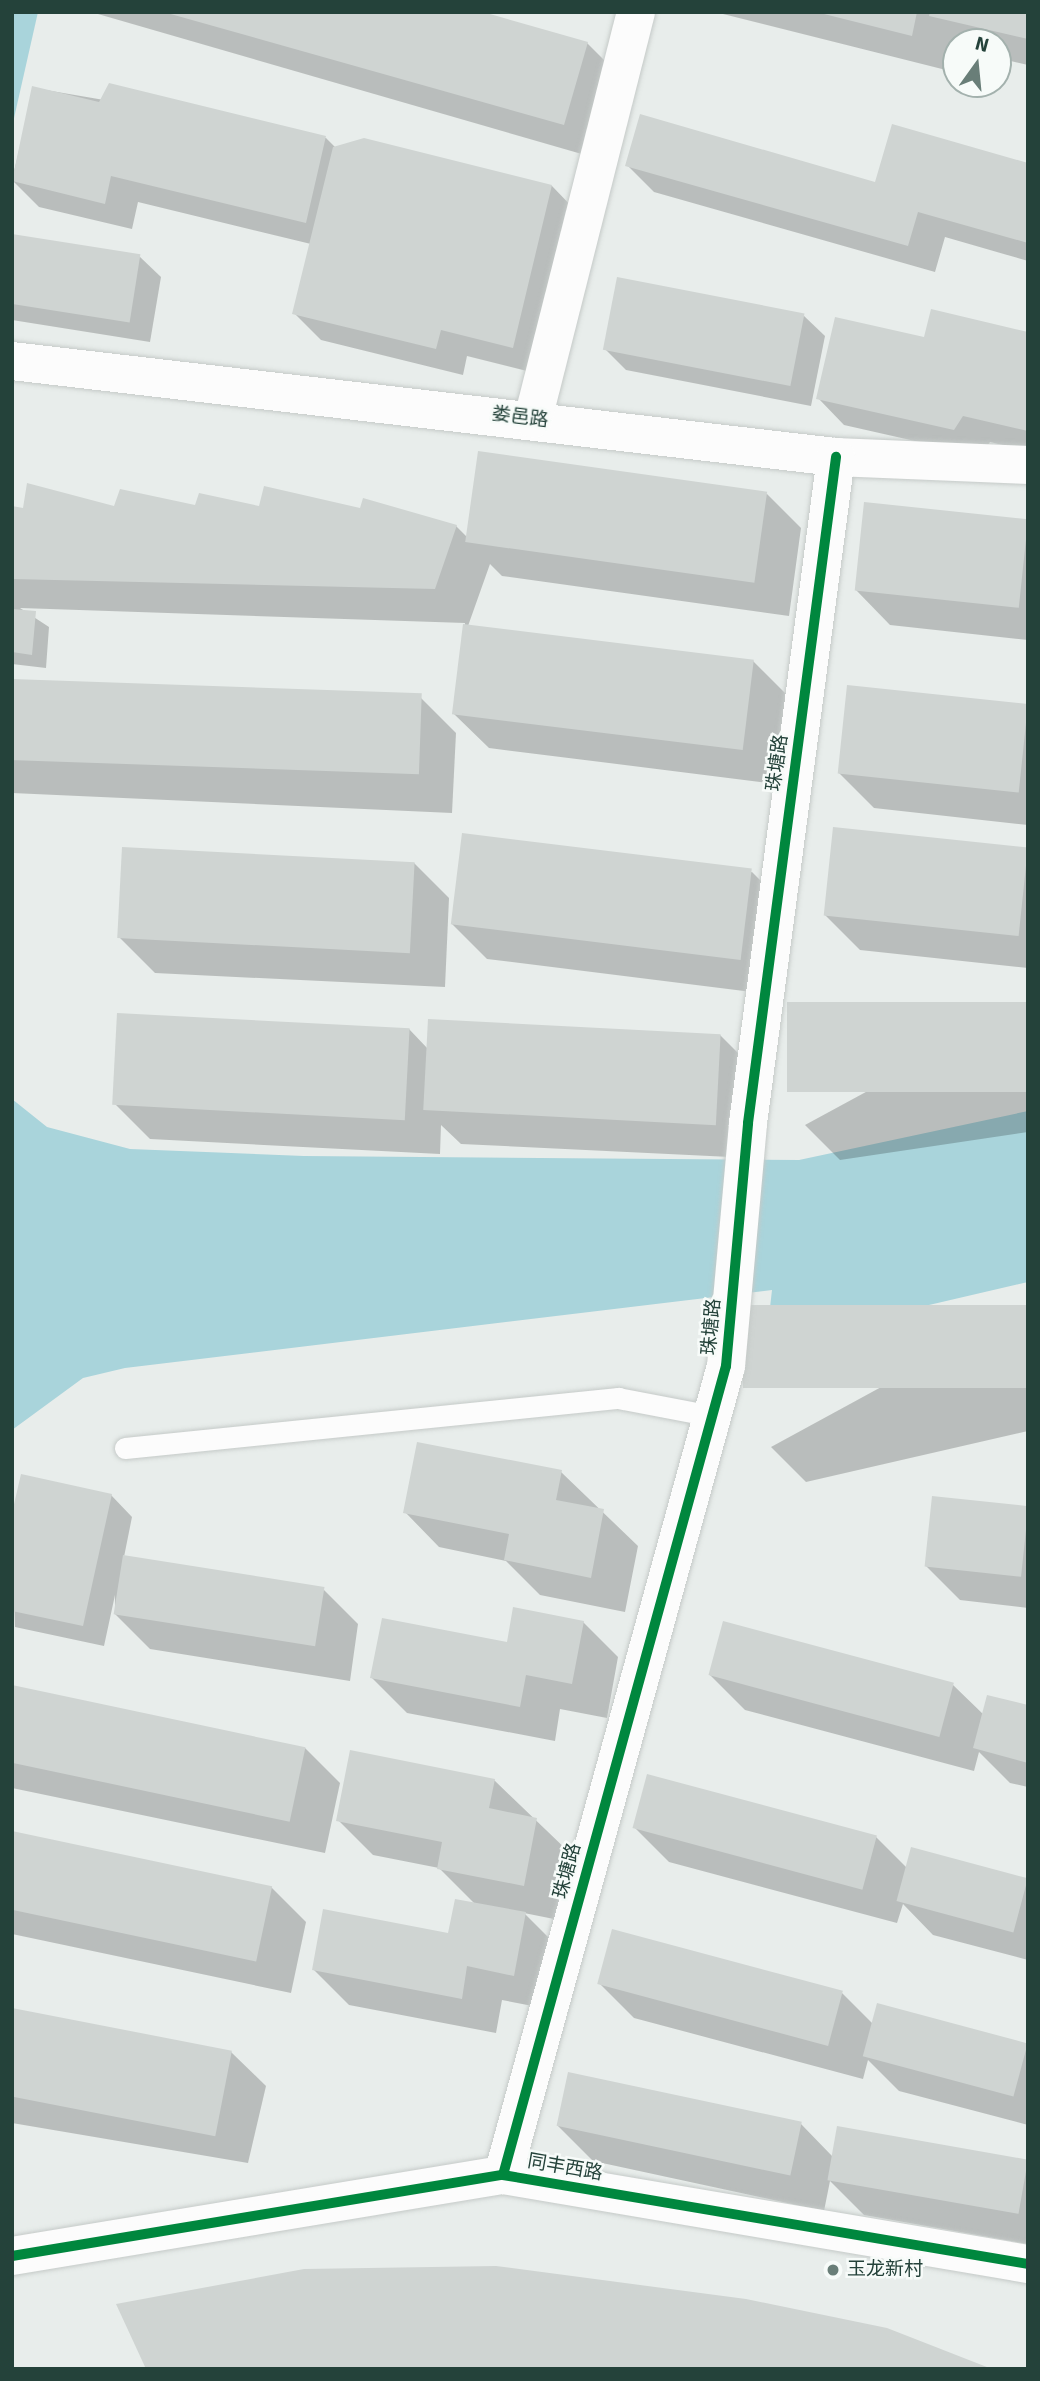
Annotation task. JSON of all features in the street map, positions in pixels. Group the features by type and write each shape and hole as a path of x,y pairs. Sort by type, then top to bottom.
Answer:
{"street":[{"path":"533,419 636,12"},
{"name":"娄邑路","path":"12,361 533,419 836,457 1028,465"},
{"name":"珠塘路","path":"503,2175 726,1366 748,1124 836,457"},
{"name":"同丰西路","path":"12,2256 503,2175 1028,2264"}],"lane":[{"path":"125,1448 618,1398 712,1416"}],"water":[{"path":"12,12 38,12 12,127"},
{"path":"12,1099 47,1127 130,1149 304,1156 799,1160 1028,1111 1028,1282 766,1343 772,1290 125,1368 83,1378 12,1430"}],"building":[{"path":"483,12 588,42 564,125 167,13"},
{"path":"816,12 917,12 912,36"},
{"path":"930,12 1028,12 1028,39 1012,35 1012,28 981,28 929,16"},
{"path":"109,83 326,136 306,223 111,176 105,204 12,181 32,86 99,102"},
{"path":"640,114 875,182 892,124 1028,163 1028,243 918,212 908,246 625,166"},
{"path":"364,138 552,185 513,348 441,330 436,349 292,314 333,147"},
{"path":"12,234 140,254 130,322 12,304"},
{"path":"617,277 804,313 790,386 603,350"},
{"path":"931,309 1028,332 1028,431 963,416 954,430 816,399 835,317 924,337"},
{"path":"478,451 767,492 754,583 465,542"},
{"path":"27,483 114,506 120,489 195,505 199,493 259,506 264,486 360,508 363,498 457,525 435,589 12,579 12,506 23,508"},
{"path":"864,502 1028,519 1019,608 855,591"},
{"path":"12,609 36,611 32,655 12,652"},
{"path":"463,624 754,660 743,750 452,714"},
{"path":"12,679 422,693 419,774 12,760"},
{"path":"847,685 1028,704 1019,793 838,774"},
{"path":"833,827 1028,847 1019,936 824,916"},
{"path":"462,833 752,869 741,960 451,924"},
{"path":"122,847 415,862 410,953 117,938"},
{"path":"787,1002 1028,1002 1028,1092 787,1092"},
{"path":"117,1013 410,1028 405,1120 112,1105"},
{"path":"428,1019 721,1034 716,1125 423,1110"},
{"path":"743,1305 1028,1305 1028,1388 743,1388"},
{"path":"417,1442 562,1470 556,1500 604,1509 591,1578 504,1560 509,1534 403,1513"},
{"path":"21,1474 112,1494 83,1626 12,1611 12,1513"},
{"path":"932,1496 1028,1506 1021,1577 925,1567"},
{"path":"123,1555 324,1587 315,1646 114,1614"},
{"path":"513,1607 584,1621 572,1684 526,1675 520,1707 370,1678 382,1618 507,1642"},
{"path":"723,1621 954,1683 939,1737 709,1675"},
{"path":"12,1685 305,1747 290,1822 12,1763"},
{"path":"987,1695 1028,1705 1028,1763 973,1748"},
{"path":"350,1750 495,1779 489,1808 537,1818 524,1886 437,1869 442,1842 336,1821"},
{"path":"647,1774 877,1836 862,1890 633,1828"},
{"path":"12,1831 272,1886 256,1962 12,1910"},
{"path":"911,1847 1028,1878 1013,1932 897,1901"},
{"path":"455,1899 526,1912 514,1976 467,1966 462,1999 312,1970 323,1909 448,1933"},
{"path":"612,1929 843,1991 828,2046 597,1984"},
{"path":"877,2003 1028,2043 1013,2097 863,2056"},
{"path":"12,2008 232,2051 215,2136 12,2097"},
{"path":"568,2072 802,2122 790,2175 557,2126"},
{"path":"837,2126 1028,2160 1019,2214 827,2180"},
{"path":"496,2266 746,2299 887,2328 992,2369 146,2369 116,2304 304,2269"}],"cycle path":[{"path":"503,2175 726,1366 748,1123 836,457"},
{"path":"12,2256 503,2175 1028,2264"}],"place":[{"name":"玉龙新村","path":"833,2270"}]}
